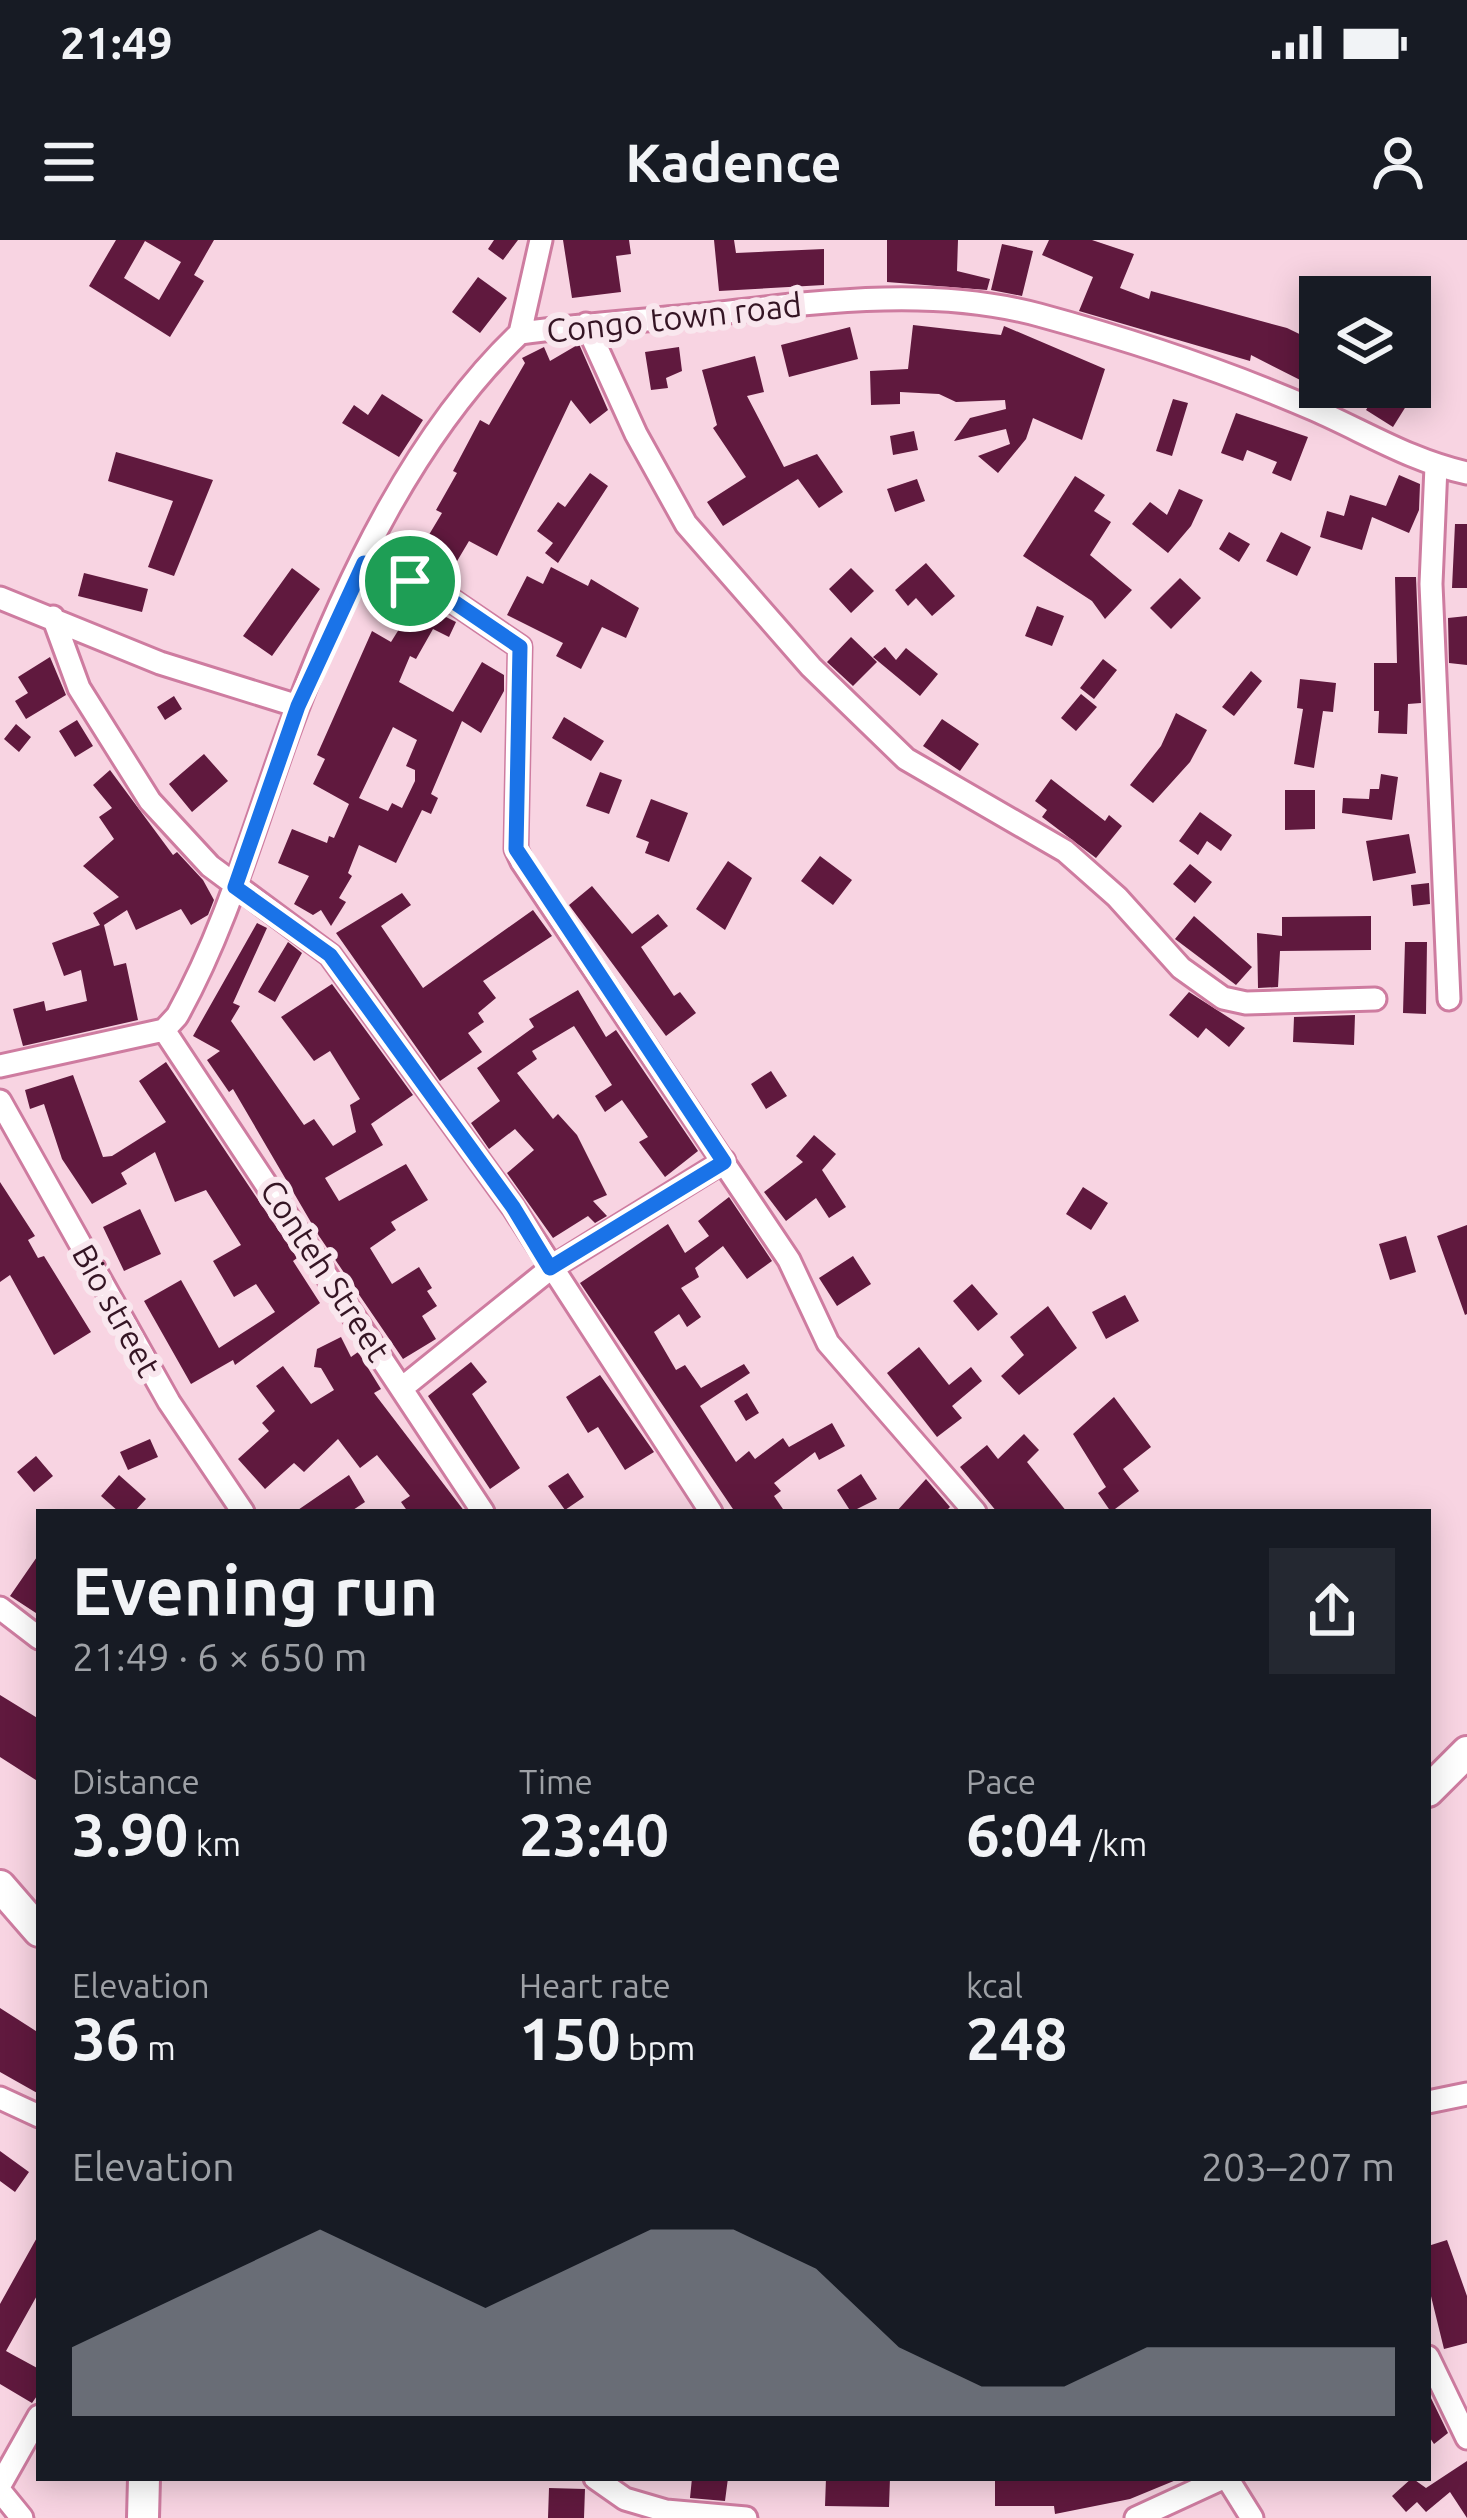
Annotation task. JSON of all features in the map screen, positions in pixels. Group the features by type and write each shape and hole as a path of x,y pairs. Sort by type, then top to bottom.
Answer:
{"main road":[{"path":"1431,1788 1467,1752"},
{"path":"0,1886 36,1928"},
{"path":"143,2481 143,2518"}],"street":[{"path":"520,333 541,240"},
{"name":"Congo town road","path":"164,1030 190,992 235,887 298,706 364,563 420,457 459,400 520,333 866,300 1034,314 1315,410 1436,466 1467,473"},
{"path":"586,324 636,434 686,524 811,667 906,759 1065,851 1117,897 1181,968 1223,998 1246,1003 1375,999"},
{"path":"1436,466 1431,584 1448,999"},
{"path":"364,563 454,602 520,647 516,849 789,1260 827,1343 972,1509"},
{"path":"0,598 160,663 298,706"},
{"path":"53,617 79,688 113,750 150,801 235,887 330,955 513,1207 709,1509"},
{"path":"0,1066 164,1030"},
{"name":"Conteh Street","path":"164,1030 481,1509"},
{"name":"Bio street","path":"0,1101 169,1402 241,1509"},
{"path":"402,1388 550,1268 724,1162"},
{"path":"0,1608 36,1636"},
{"path":"1431,2101 1467,2094"},
{"path":"0,2098 36,2115"},
{"path":"1431,2363 1467,2438"},
{"path":"22,2518 0,2488 36,2422"},
{"path":"603,2481 625,2499 666,2511 746,2518"},
{"path":"1136,2518 1218,2481"},
{"path":"1227,2481 1252,2518"}],"building":[{"path":"116,240 214,240 194,275 204,281 170,337 89,286","holes":["145,241 181,262 159,300 124,278"]},
{"path":"494,240 518,240 503,260 488,249"},
{"path":"563,240 629,240 631,254 616,256 621,292 572,298"},
{"path":"714,240 734,240 736,253 824,249 824,285 719,291"},
{"path":"887,240 958,240 957,271 990,279 987,290 887,282"},
{"path":"1049,240 1092,240 1134,254 1120,288 1149,299 1151,291 1287,328 1299,334 1299,379 1251,355 1250,361 1079,311 1093,277 1042,255"},
{"path":"1002,244 1033,251 1022,296 991,290"},
{"path":"478,277 507,298 480,333 452,312"},
{"path":"913,325 1001,335 1004,326 1105,369 1082,440 1033,418 1026,439 998,473 978,456 1010,444 1006,429 954,441 970,418 1006,409 1005,400 956,402 939,394 900,392 900,404 871,405 870,371 908,369"},
{"path":"850,327 858,359 789,377 781,345"},
{"path":"579,344 608,410 590,424 571,400 497,556 469,541 453,568 435,557 427,574 403,563 410,549 418,553 442,513 436,510 457,473 453,471 480,420 489,425 525,363 522,358 544,347 550,361"},
{"path":"679,347 682,371 666,378 668,388 651,390 645,352"},
{"path":"755,356 764,392 747,396 784,467 817,454 843,492 819,508 798,479 723,526 707,502 746,477 713,428 717,425 702,370"},
{"path":"382,394 423,420 399,457 342,423 354,405 368,415"},
{"path":"1173,399 1188,403 1172,456 1156,451"},
{"path":"1367,408 1405,408 1393,427"},
{"path":"1236,413 1308,437 1291,481 1272,473 1277,462 1247,450 1243,461 1221,453"},
{"path":"914,431 918,450 893,455 890,436"},
{"path":"116,452 213,480 174,576 148,567 173,501 108,481"},
{"path":"590,473 608,486 558,563 545,553 553,543 537,531 558,502 565,507"},
{"path":"1399,475 1420,484 1419,510 1409,533 1372,517 1362,550 1320,537 1327,511 1344,516 1350,495 1386,506"},
{"path":"1075,476 1105,495 1094,511 1111,522 1090,555 1132,590 1105,619 1092,601 1023,556"},
{"path":"917,479 925,501 895,512 887,489"},
{"path":"1179,489 1203,500 1191,526 1168,553 1132,524 1150,502 1167,515"},
{"path":"1455,524 1467,524 1467,588 1452,588"},
{"path":"1229,532 1250,544 1239,562 1219,549"},
{"path":"1281,532 1311,547 1297,576 1266,561"},
{"path":"926,563 955,596 932,616 916,598 908,606 895,590"},
{"path":"551,567 588,586 591,579 639,608 626,638 602,627 581,669 556,656 563,643 507,615 527,576 543,584"},
{"path":"292,568 320,589 272,656 243,636"},
{"path":"851,568 874,591 851,613 829,589"},
{"path":"84,573 148,589 142,612 78,596"},
{"path":"1395,577 1416,577 1421,703 1408,704 1407,734 1378,733 1379,711 1374,711 1374,663 1397,663"},
{"path":"1180,578 1201,598 1171,629 1150,608"},
{"path":"416,602 456,622 449,637 433,629 416,659 410,656 399,682 453,712 482,662 504,675 504,691 481,733 462,721 431,794 438,798 431,814 422,810 396,863 359,845 348,873 352,876 339,898 346,902 331,926 321,910 313,915 294,904 309,876 278,863 292,829 327,843 329,836 334,838 349,804 313,784 325,759 317,755 372,631 391,642","holes":["393,727 417,740 406,766 415,770 415,781 402,808 392,803 388,811 359,798"]},
{"path":"1037,606 1064,616 1052,646 1025,636"},
{"path":"1467,616 1467,665 1449,663 1448,618"},
{"path":"851,637 877,662 853,686 827,662"},
{"path":"885,647 896,660 906,648 938,674 920,696 873,657"},
{"path":"50,657 66,695 26,719 15,701 28,693 18,677"},
{"path":"1103,659 1117,670 1094,699 1080,688"},
{"path":"1251,671 1262,681 1234,716 1222,707"},
{"path":"1300,679 1336,683 1333,712 1323,711 1314,768 1294,764 1303,709 1297,708"},
{"path":"1081,694 1097,707 1076,731 1061,718"},
{"path":"174,696 182,709 165,720 157,707"},
{"path":"1176,713 1207,730 1190,762 1153,803 1130,785 1161,746"},
{"path":"564,717 604,741 591,761 552,738"},
{"path":"942,719 979,744 960,771 923,746"},
{"path":"77,720 93,746 75,757 59,731"},
{"path":"16,724 31,737 19,752 4,739"},
{"path":"204,754 228,781 192,812 169,784"},
{"path":"110,770 173,855 177,852 203,880 214,900 208,915 191,925 181,909 136,930 127,910 104,925 114,966 126,963 138,1020 23,1046 13,1009 44,1001 46,1011 87,1001 81,970 64,976 52,943 100,925 93,913 119,897 83,866 114,839 99,817 112,808 93,785"},
{"path":"600,772 622,780 609,814 586,806"},
{"path":"1381,774 1398,777 1392,820 1342,813 1343,798 1369,799 1370,789 1379,789"},
{"path":"1051,779 1105,821 1109,815 1122,826 1096,858 1042,817 1047,810 1035,801"},
{"path":"1285,790 1315,790 1315,829 1285,830"},
{"path":"651,799 688,813 669,862 645,853 649,842 636,837"},
{"path":"1200,812 1232,835 1221,851 1207,841 1198,855 1179,841"},
{"path":"1409,834 1416,873 1373,881 1366,841"},
{"path":"820,856 852,880 833,905 801,881"},
{"path":"728,861 752,878 725,930 696,909"},
{"path":"1190,864 1212,882 1195,903 1173,884"},
{"path":"1429,883 1430,904 1413,906 1411,885"},
{"path":"592,886 632,934 658,914 668,926 641,947 674,996 680,992 696,1013 666,1036 569,905"},
{"path":"402,893 411,905 381,926 423,988 533,910 552,936 483,981 496,998 478,1013 484,1022 468,1033 482,1052 440,1081 336,933"},
{"path":"1194,916 1252,967 1236,985 1175,939"},
{"path":"1371,916 1371,950 1280,951 1278,987 1258,988 1257,933 1282,936 1282,917"},
{"path":"257,923 267,928 233,1003 240,1006 231,1021 304,1125 314,1119 333,1146 356,1132 350,1105 360,1099 330,1051 314,1061 281,1017 332,984 413,1095 371,1124 383,1145 325,1178 339,1201 406,1164 428,1200 391,1222 396,1230 370,1248 392,1284 419,1267 432,1288 427,1291 437,1306 422,1316 436,1339 403,1359 319,1236 233,1089 229,1092 207,1060 220,1051 193,1036"},
{"path":"288,942 302,953 275,1002 258,992"},
{"path":"1405,942 1427,942 1426,1014 1403,1013"},
{"path":"578,990 606,1037 616,1030 698,1151 665,1177 639,1142 648,1137 622,1100 605,1112 595,1096 612,1085 574,1026 532,1051 537,1059 517,1073 553,1119 558,1114 577,1135 607,1195 593,1201 607,1216 595,1223 588,1216 553,1238 507,1173 534,1150 515,1129 489,1149 471,1123 500,1101 477,1068 534,1027 529,1019"},
{"path":"1189,992 1245,1028 1229,1047 1206,1028 1198,1038 1169,1015"},
{"path":"1355,1015 1354,1045 1293,1042 1294,1017"},
{"path":"166,1062 297,1258 293,1261 320,1303 235,1365 233,1360 191,1384 144,1301 181,1280 219,1348 275,1312 256,1284 234,1297 213,1261 241,1245 206,1190 175,1202 155,1152 121,1173 127,1184 92,1204 62,1159 44,1104 30,1109 25,1090 73,1075 103,1157 112,1156 166,1122 139,1081"},
{"path":"771,1071 787,1096 766,1109 751,1084"},
{"path":"814,1135 836,1154 822,1170 846,1207 829,1218 816,1198 786,1221 764,1192 803,1162 796,1156"},
{"path":"0,1182 35,1236 28,1240 38,1258 44,1256 91,1332 54,1355 10,1275 0,1282"},
{"path":"1083,1187 1108,1203 1091,1230 1066,1214"},
{"path":"729,1197 772,1261 747,1279 723,1246 695,1268 699,1277 681,1288 701,1317 687,1327 679,1314 654,1332 676,1370 685,1365 701,1388 744,1364 750,1373 700,1406 736,1462 749,1451 755,1459 783,1438 789,1447 832,1423 845,1446 819,1460 815,1452 774,1483 781,1491 774,1496 783,1509 733,1509 580,1283 668,1224 685,1253 709,1236 698,1221"},
{"path":"140,1209 161,1254 124,1271 103,1227"},
{"path":"1467,1225 1467,1314 1465,1315 1437,1236"},
{"path":"1406,1236 1416,1272 1390,1280 1379,1244"},
{"path":"853,1256 871,1284 837,1306 819,1278"},
{"path":"972,1284 998,1314 978,1331 953,1301"},
{"path":"1125,1295 1139,1321 1106,1339 1092,1312"},
{"path":"1048,1306 1077,1348 1019,1395 1001,1376 1024,1355 1010,1337"},
{"path":"341,1337 351,1357 358,1352 381,1389 374,1393 463,1509 406,1509 401,1502 410,1496 377,1455 360,1468 338,1439 304,1472 294,1463 265,1489 238,1459 269,1431 262,1423 275,1411 256,1386 283,1366 311,1404 334,1390 321,1368 314,1367 317,1349"},
{"path":"919,1347 949,1385 971,1367 982,1381 952,1406 962,1418 937,1437 887,1373"},
{"path":"471,1362 487,1382 472,1394 520,1468 490,1489 428,1396"},
{"path":"600,1375 654,1452 625,1470 598,1427 588,1433 566,1397"},
{"path":"747,1393 759,1413 746,1421 734,1401"},
{"path":"1114,1397 1151,1447 1123,1469 1139,1491 1109,1509 1098,1493 1106,1487 1073,1434"},
{"path":"1024,1434 1039,1450 1027,1462 1065,1509 995,1509 960,1467 987,1445 998,1459"},
{"path":"150,1439 158,1457 128,1470 120,1452"},
{"path":"36,1456 53,1476 34,1492 17,1472"},
{"path":"568,1473 584,1497 564,1509 548,1486"},
{"path":"861,1474 877,1499 849,1509 837,1490"},
{"path":"119,1475 146,1499 137,1509 116,1509 101,1496"},
{"path":"349,1475 365,1502 354,1509 299,1509"},
{"path":"926,1479 950,1507 948,1509 899,1509"},
{"path":"36,1558 36,1613 10,1596"},
{"path":"0,1695 36,1717 36,1780 0,1757"},
{"path":"0,2008 36,2031 36,2092 0,2072"},
{"path":"0,2151 29,2172 15,2192 0,2181"},
{"path":"36,2239 36,2297 6,2351 36,2367 32,2403 0,2384 0,2304"},
{"path":"1447,2240 1467,2296 1467,2343 1444,2349 1431,2296 1431,2245"},
{"path":"1431,2398 1448,2433 1434,2444 1431,2440"},
{"path":"1467,2461 1467,2518 1450,2492 1426,2512 1417,2502 1406,2512 1392,2496 1409,2481 1426,2488"},
{"path":"692,2481 728,2481 725,2501 690,2498"},
{"path":"826,2481 890,2481 889,2507 825,2506"},
{"path":"995,2481 1174,2481 1130,2499 1055,2514 1054,2506 995,2506"},
{"path":"549,2488 585,2489 584,2518 548,2518"}],"route":[{"path":"364,563 410,581 454,602 520,647 516,849 724,1162 550,1268 513,1207 365,1010 330,955 235,887 298,706 364,563"}]}
